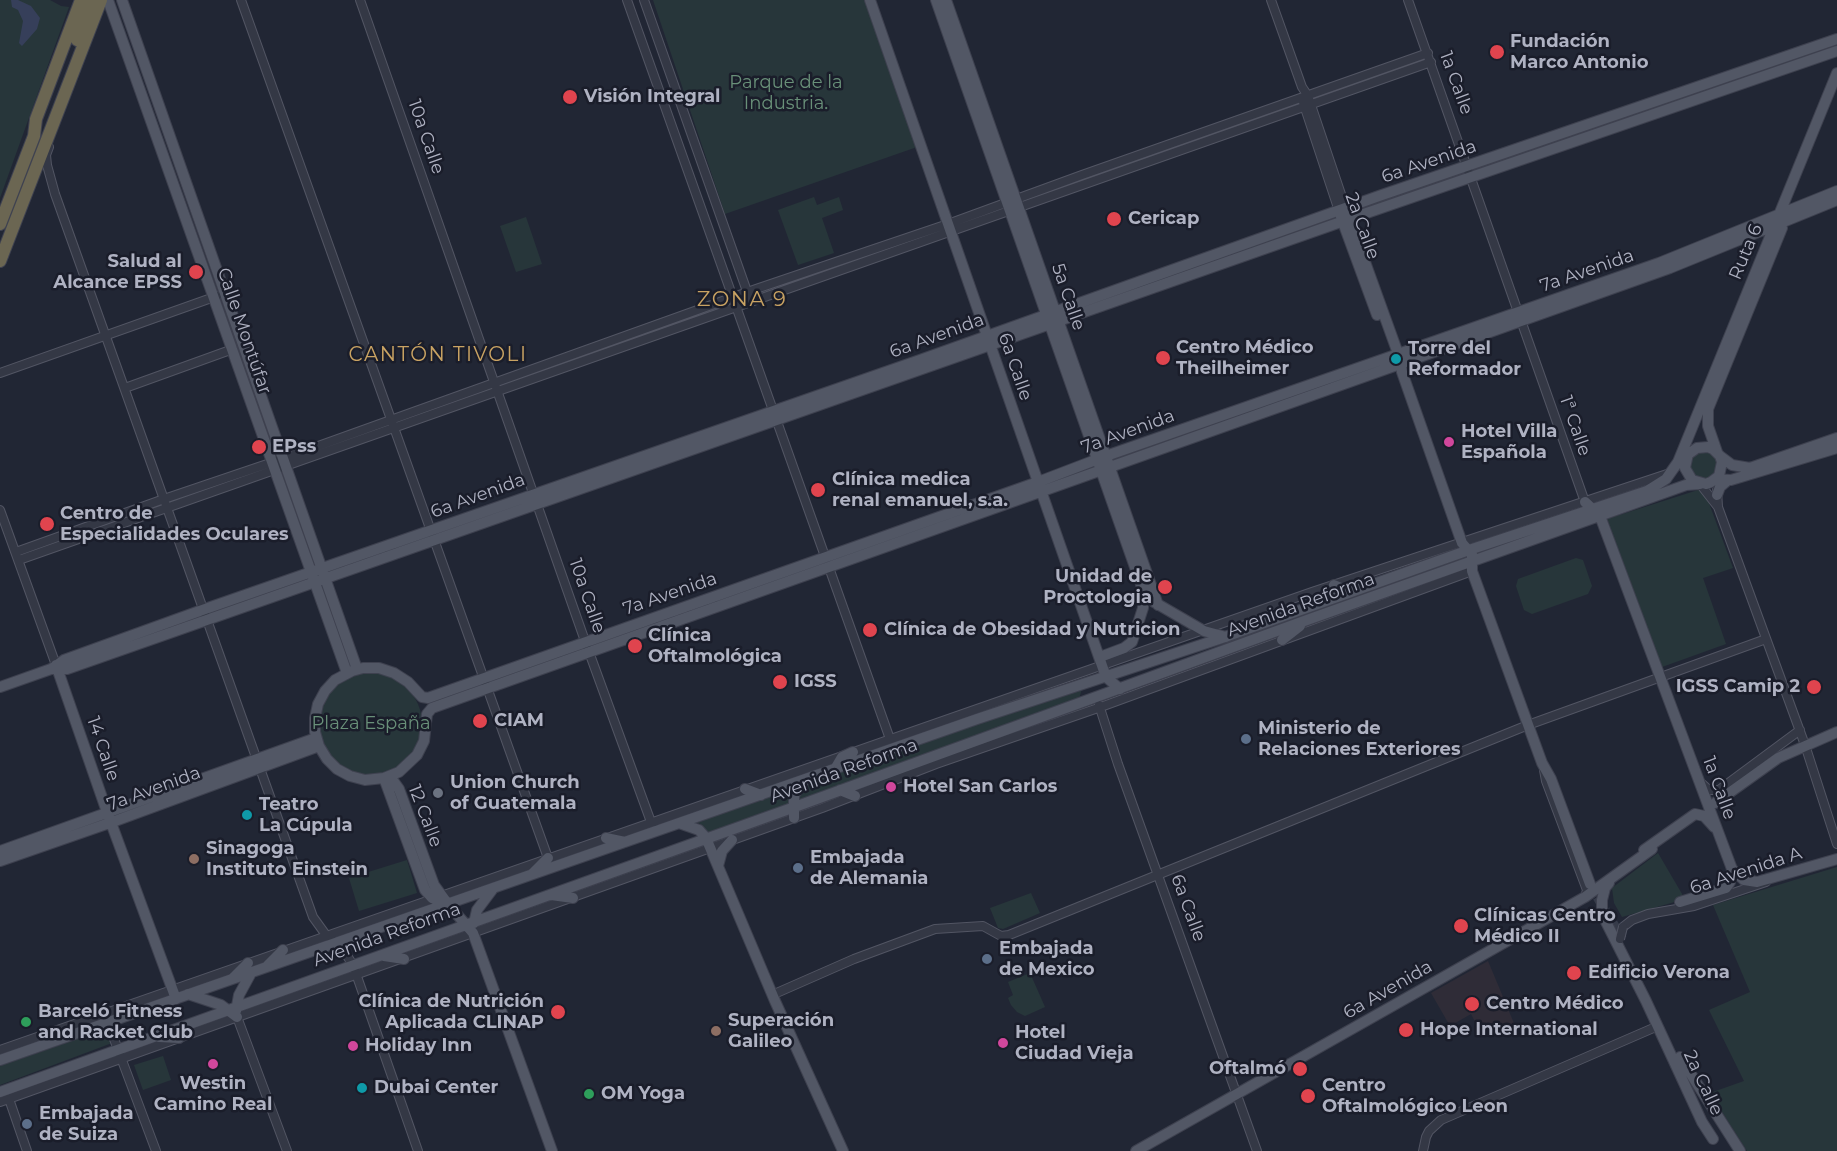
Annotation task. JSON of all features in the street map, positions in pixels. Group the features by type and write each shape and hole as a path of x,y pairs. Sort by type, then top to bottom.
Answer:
{"highway":[{"path":"34,136 36,119 81,0"},
{"path":"0,224 34,136 43,122 62,79 90,0"},
{"path":"0,261 101,0"}],"main road":[{"name":"Calle Montúfar","path":"108,0 219,295 352,671"},
{"name":"Calle Montúfar","path":"122,0 219,295 233,349 279,465"},
{"name":"6a Calle","path":"870,0 1103,666 1120,690"},
{"name":"5a Calle","path":"936,0 1013,205"},
{"name":"5a Calle","path":"946,0 1052,318 1103,463 1158,605"},
{"name":"6a Avenida","path":"1470,172 1837,39"},
{"name":"6a Avenida","path":"0,687 54,671 63,660 320,581 535,499 1344,215 1837,51"},
{"name":"Ruta 6","path":"1719,454 1708,426 1708,409 1837,73"},
{"name":"7a Avenida","path":"1782,218 1837,191"},
{"name":"7a Avenida","path":"486,683 590,653 827,563 1103,463 1398,362 1659,263 1837,200"},
{"name":"2a Calle","path":"1344,215 1528,725 1542,763 1551,779 1590,884"},
{"name":"Ruta 6","path":"1687,449 1782,218"},
{"path":"1719,454 1722,467 1716,479 1711,483 1700,484 1692,480 1686,472 1687,449 1708,447 1719,454 1732,465 1750,468 1837,438"},
{"path":"1716,479 1728,480 1766,471 1837,448"},
{"name":"Avenida Reforma","path":"3,1098 56,1072 121,1054 153,1036 234,1012 355,970 380,955 471,926 548,894 708,843 793,813 818,798 1120,690 1593,509 1647,491 1666,479 1687,449"},
{"name":"5a Calle","path":"1103,463 1143,590 1143,608 1132,642 1103,666"},
{"path":"1718,501 1720,487 1728,480"},
{"name":"Avenida Reforma","path":"1593,509 1686,485 1700,484"},
{"name":"1ª Calle","path":"1593,509 1660,678"},
{"name":"6a Avenida","path":"205,615 316,570 433,536"},
{"name":"Avenida Reforma","path":"189,995 231,979 249,968 265,968 428,911 440,899 494,888 530,876 1001,711 1103,666 1225,637 1352,592 1467,557"},
{"name":"7a Avenida","path":"430,703 486,683 585,641 827,563"},
{"path":"1334,585 1352,592"},
{"name":"5a Calle","path":"1143,590 1158,605 1204,630 1260,648"},
{"path":"1281,640 1307,620"},
{"name":"6a Calle","path":"1100,696 1103,666"},
{"path":"379,668 394,673 408,682 430,703 424,741 417,755 399,772 384,778 364,780 337,770 317,742 315,718 318,704 325,691 335,680 352,671 379,668"},
{"name":"14 Calle","path":"54,671 174,995"},
{"name":"1a Calle","path":"1660,678 1732,869"},
{"path":"1001,711 1011,697"},
{"path":"1051,724 1060,710"},
{"path":"967,712 977,719"},
{"path":"1715,803 1764,767 1805,745 1837,732"},
{"name":"7a Avenida","path":"0,861 109,818 317,742"},
{"path":"1764,758 1796,745 1805,745"},
{"path":"835,769 842,757 853,752"},
{"path":"909,775 919,761"},
{"name":"12 Calle","path":"384,778 425,890 440,899 471,926 552,1151"},
{"path":"807,779 807,790 818,798"},
{"path":"793,813 795,790 807,779"},
{"path":"745,789 761,795"},
{"path":"840,790 855,796"},
{"path":"1585,897 1693,815 1704,816 1718,835"},
{"name":"7a Avenida","path":"0,851 109,818"},
{"name":"6a Avenida","path":"1136,1151 1585,897 1691,821"},
{"path":"679,824 699,830 708,843 772,995 843,1151"},
{"path":"606,838 625,842"},
{"path":"718,866 722,851 732,840"},
{"path":"530,876 548,858"},
{"name":"6a Avenida A","path":"1771,879 1837,859"},
{"path":"1680,902 1726,888 1730,882 1732,869 1748,881 1771,879"},
{"name":"2a Calle","path":"1617,875 1605,888 1601,906 1602,914 1658,1026 1702,1122 1713,1139"},
{"path":"471,926 477,910 494,888"},
{"path":"548,894 573,898"},
{"name":"2a Calle","path":"1621,939 1680,1057 1713,1139"},
{"path":"265,968 283,950"},
{"path":"380,955 404,959"},
{"path":"0,1060 101,1020 122,1018 174,995 189,995 209,1000 234,1012 249,968"},
{"path":"153,1036 179,1038"},
{"path":"1680,1057 1740,1151"},
{"path":"28,1091 56,1072"},
{"path":"1713,1139 1717,1151"}],"street":[{"path":"241,0 548,858"},
{"name":"10a Calle","path":"360,0 585,641 651,822"},
{"path":"627,0 890,739"},
{"path":"644,0 751,302"},
{"name":"2a Calle","path":"1271,0 1344,215"},
{"name":"1a Calle","path":"1408,0 1470,172"},
{"path":"18,556 164,499 395,429 737,308 1231,123 1428,53"},
{"path":"1013,205 1234,132 1431,62"},
{"path":"1231,123 1234,132"},
{"path":"51,127 51,140 46,155 55,194 313,918 326,935 348,954 418,1151"},
{"name":"1ª Calle","path":"1470,172 1520,317 1593,509"},
{"path":"32,176 42,175 55,194"},
{"path":"18,556 167,509 392,419 747,293 949,228"},
{"path":"0,373 219,295"},
{"path":"604,344 607,353"},
{"path":"125,388 233,349"},
{"path":"1716,479 1718,501 1800,730 1837,844"},
{"path":"1700,484 1718,501"},
{"name":"14 Calle","path":"0,510 18,556 54,671"},
{"path":"0,1050 101,1020 174,995 249,968 283,950 440,899 548,858 1334,585 1467,557"},
{"path":"355,970 404,959 471,926 573,898 708,843 732,840 793,813 855,796 1260,648 1467,557"},
{"path":"772,995 854,959 935,929 983,926 1001,936 1009,935 1528,725 1766,639"},
{"name":"6a Calle","path":"1100,696 1098,708 1257,1151"},
{"path":"1700,782 1709,790 1719,790 1800,730"},
{"name":"2a Calle","path":"1542,763 1546,781 1587,890 1585,897"},
{"path":"651,822 679,824"},
{"name":"6a Avenida A","path":"1622,952 1623,927 1632,920 1648,914 1694,906 1761,885 1771,879"},
{"path":"27,1151 3,1098 28,1091 121,1054 179,1038 234,1012 287,1151"},
{"path":"101,1020 121,1054 156,1151"},
{"path":"1423,1151 1426,1137 1434,1125 1441,1120 1658,1026"}],"shaded area":[{"name":"Centro Médico","path":"1488,961 1516,1028 1496,1036 1493,1030 1482,1035 1471,1014 1450,1026 1431,993"}],"green space":[{"path":"0,0 50,0 61,6 69,7 0,198"},
{"name":"Parque de la Industria.","path":"653,0 866,0 917,147 725,214"},
{"path":"814,197 817,205 839,197 843,210 822,218 834,253 798,265 778,210"},
{"path":"526,217 542,264 516,272 500,226"},
{"path":"1703,451 1713,455 1717,465 1713,475 1703,479 1693,475 1689,465 1693,455"},
{"path":"1698,490 1706,495 1733,568 1703,578 1726,644 1662,667 1607,519"},
{"path":"1576,558 1583,560 1592,586 1588,594 1532,614 1524,610 1516,586 1518,579"},
{"name":"Plaza España","path":"371,673 391,677 407,688 418,704 422,724 418,744 407,760 391,771 371,775 351,771 335,760 324,744 320,724 324,704 335,688 351,677"},
{"path":"1085,678 1079,699 717,831 708,832 699,823 690,820"},
{"path":"1658,853 1685,899 1622,917 1614,903 1612,888"},
{"path":"407,860 417,893 359,911 349,878"},
{"path":"1837,867 1837,1151 1747,1151 1710,1093 1744,1081 1709,1010 1750,992 1713,905"},
{"path":"1031,893 1040,913 1003,929 998,928 990,908"},
{"path":"1030,973 1045,1007 1025,1016 1011,1005 1008,998 1013,995 1008,982"},
{"path":"107,1029 112,1043 0,1085 0,1066"},
{"path":"163,1056 171,1080 143,1090 134,1065"}],"water":[{"path":"11,0 18,0 31,6 40,18 37,29 22,46 19,43 23,21 18,10 12,7"}],"tunnel":[{"path":"1590,884 1622,939"}],"place":[{"name":"Fundación Marco Antonio","path":"1497,52"},
{"name":"Visión Integral","path":"570,97"},
{"name":"Cericap","path":"1114,219"},
{"name":"Salud al Alcance EPSS","path":"196,272"},
{"name":"Centro Médico Theilheimer","path":"1163,358"},
{"name":"Torre del Reformador","path":"1396,359"},
{"name":"Hotel Villa Española","path":"1449,442"},
{"name":"EPss","path":"259,447"},
{"name":"Clínica medica renal emanuel, s.a.","path":"818,490"},
{"name":"Centro de Especialidades Oculares","path":"47,524"},
{"name":"Unidad de Proctologia","path":"1165,587"},
{"name":"Clínica de Obesidad y Nutricion","path":"870,630"},
{"name":"Clínica Oftalmológica","path":"635,646"},
{"name":"IGSS","path":"780,682"},
{"name":"IGSS Camip 2","path":"1814,687"},
{"name":"CIAM","path":"480,721"},
{"name":"Ministerio de Relaciones Exteriores","path":"1246,739"},
{"name":"Hotel San Carlos","path":"891,787"},
{"name":"Union Church of Guatemala","path":"438,793"},
{"name":"Teatro La Cúpula","path":"247,815"},
{"name":"Sinagoga Instituto Einstein","path":"194,859"},
{"name":"Embajada de Alemania","path":"798,868"},
{"name":"Clínicas Centro Médico II","path":"1461,926"},
{"name":"Embajada de Mexico","path":"987,959"},
{"name":"Edificio Verona","path":"1574,973"},
{"name":"Centro Médico","path":"1472,1004"},
{"name":"Clínica de Nutrición Aplicada CLINAP","path":"558,1012"},
{"name":"Barceló Fitness and Racket Club","path":"26,1022"},
{"name":"Hope International","path":"1406,1030"},
{"name":"Superación Galileo","path":"716,1031"},
{"name":"Hotel Ciudad Vieja","path":"1003,1043"},
{"name":"Holiday Inn","path":"353,1046"},
{"name":"Westin Camino Real","path":"213,1064"},
{"name":"Oftalmó","path":"1300,1069"},
{"name":"Dubai Center","path":"362,1088"},
{"name":"OM Yoga","path":"589,1094"},
{"name":"Centro Oftalmológico Leon","path":"1308,1096"},
{"name":"Embajada de Suiza","path":"27,1124"}],"district":[{"name":"ZONA 9","path":"742,300"},
{"name":"CANTÓN TIVOLI","path":"438,355"}]}
